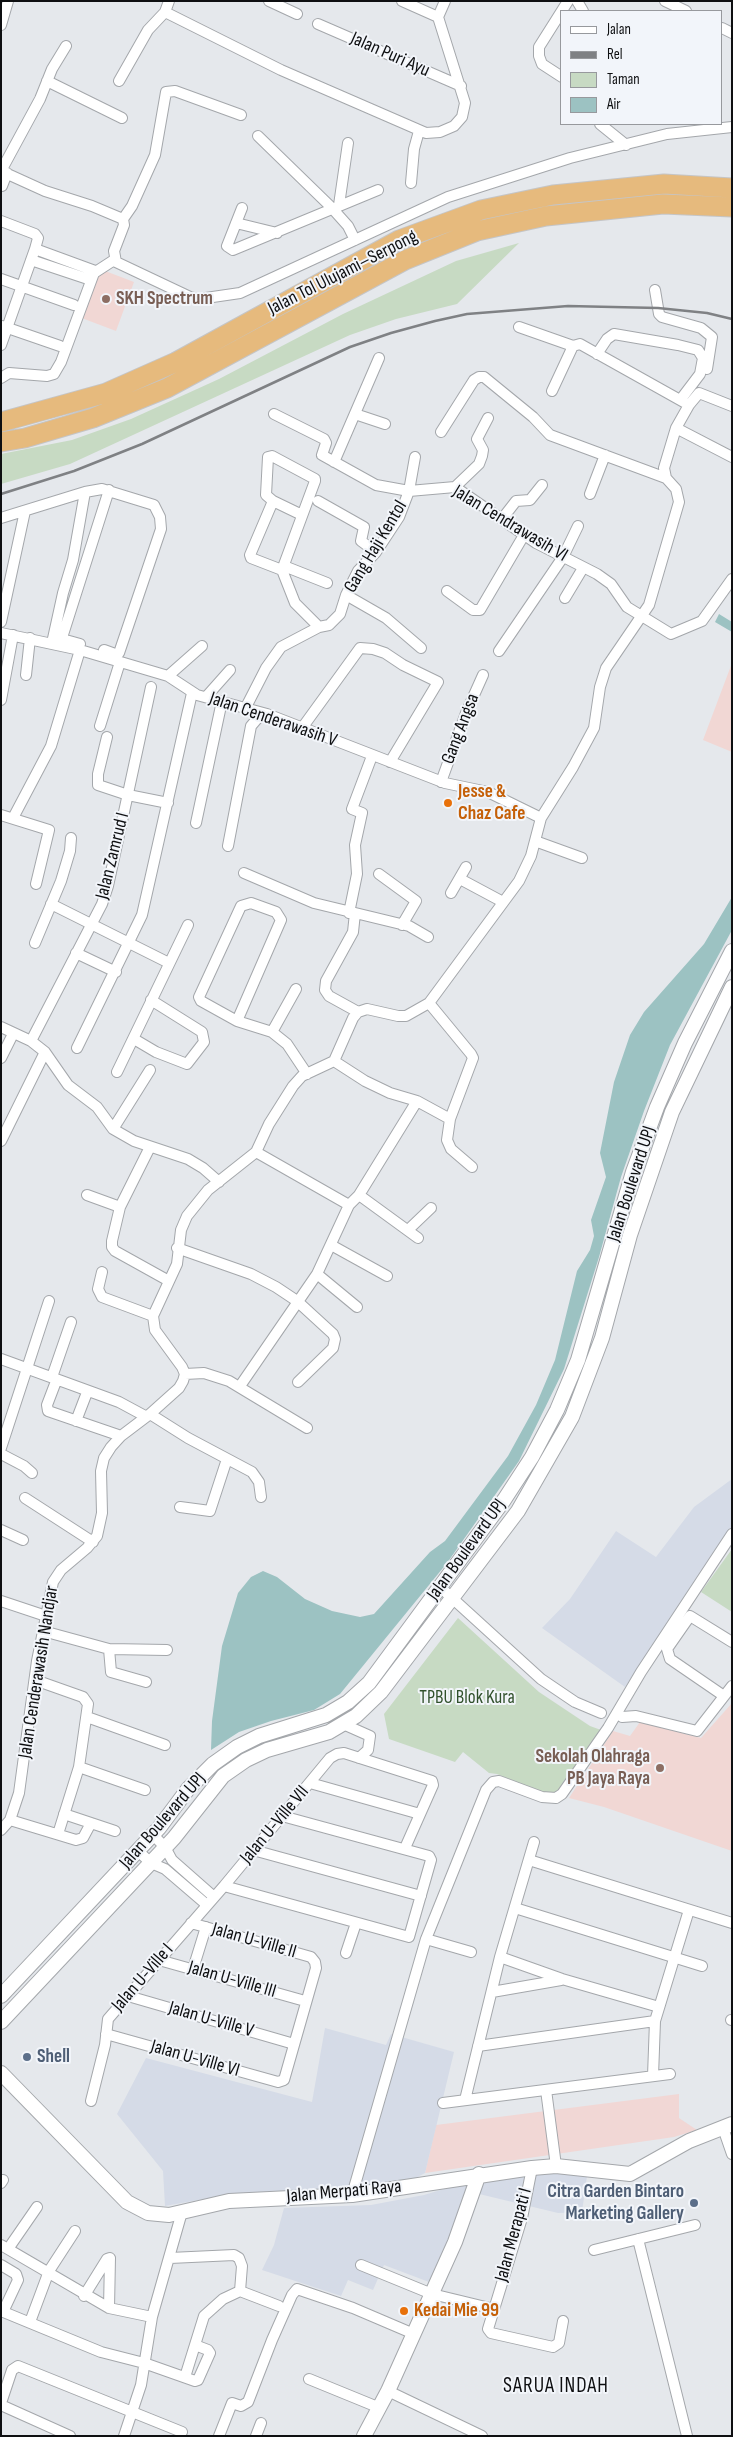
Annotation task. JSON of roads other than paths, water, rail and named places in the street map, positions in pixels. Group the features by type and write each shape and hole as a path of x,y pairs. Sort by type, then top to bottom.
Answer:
{"highway":[{"name":"Jalan Tol Ulujami–Serpong","path":"1,422 106,393 176,362 399,240 482,210 554,195 664,184 732,188"},
{"name":"Jalan Tol Ulujami–Serpong","path":"1,442 25,438 93,418 167,388 405,260 477,231 546,216 654,205 732,207"}],"street":[{"path":"119,81 148,30 165,12 169,1"},
{"path":"269,1 297,14"},
{"path":"402,1 438,17"},
{"path":"165,12 280,70 419,131 440,132 454,126 462,117 465,103 438,17 445,1"},
{"path":"665,1 684,10"},
{"path":"2,25 5,7"},
{"path":"560,14 539,47 538,56 542,64 560,76"},
{"name":"Jalan Puri Ayu","path":"318,24 461,86"},
{"path":"2,186 3,172 40,99 59,55 66,46"},
{"path":"47,80 122,118"},
{"path":"114,260 114,251 124,225 123,218 132,206 155,155 164,94 168,91 175,91 242,115"},
{"path":"601,125 626,145"},
{"path":"114,260 177,292 199,299 240,293 448,197 570,158 626,145 667,129 732,127"},
{"path":"411,183 414,149 419,131"},
{"path":"258,136 335,206 355,240"},
{"path":"335,206 348,143"},
{"path":"3,172 45,191 123,218"},
{"path":"242,208 227,246 233,250 277,233 335,206 378,190"},
{"path":"1,221 35,234 38,238 32,260 4,327 1,345"},
{"path":"236,223 277,233"},
{"path":"36,249 93,276"},
{"path":"32,260 93,276"},
{"path":"1,378 9,373 47,376 54,374 61,362 93,276 114,260"},
{"path":"1,279 74,305"},
{"path":"655,290 659,314 662,317 701,328 712,338 709,360 699,393 685,402"},
{"path":"4,327 60,346"},
{"path":"520,327 573,346 580,344 685,402"},
{"path":"597,354 607,339 614,334 698,350 703,358 703,364 685,402 676,428 664,468 666,478"},
{"path":"552,391 573,346"},
{"path":"274,414 324,439 326,443 321,454 334,462 379,358"},
{"path":"307,1428 240,1386 211,1374 185,1374 155,1330 153,1316 177,1264 181,1230 187,1216 208,1190 256,1152 282,1101 293,1086 307,1074 334,1061 353,1018 358,1012 367,1009 406,1016 429,1003 519,881 531,856 541,818 594,728 600,687 606,668 649,605 680,502 676,489 666,478 550,435 533,417 484,377 474,380 441,432"},
{"path":"699,393 732,406"},
{"path":"355,414 385,424"},
{"path":"455,487 478,464 482,456 483,450 477,439 488,418"},
{"path":"676,428 732,457"},
{"path":"590,494 605,455"},
{"path":"302,515 273,501 266,495 264,490 267,459 272,456 315,478 315,484 283,568 295,602 318,627"},
{"name":"Gang Haji Kentol","path":"246,707 273,656 281,647 318,627 329,625 336,620 358,572 376,552 399,517 409,491 414,457"},
{"name":"Jalan Cendrawasih VI","path":"334,462 376,485 409,491 455,487 524,535 611,584 628,607 641,617 671,634 687,629 702,621 732,579"},
{"path":"502,519 516,501 530,500 542,485"},
{"path":"65,610 86,564 109,490"},
{"path":"1,518 85,492 109,490 154,505 160,518 161,529 119,653 115,654 1,627"},
{"path":"57,641 65,610 85,492"},
{"path":"273,501 250,551 250,555 252,558 327,583"},
{"path":"318,501 364,527 361,540 376,552"},
{"path":"1,622 25,511"},
{"path":"500,651 563,557 578,526"},
{"path":"447,591 473,610 480,610 524,535"},
{"path":"72,560 86,564"},
{"path":"565,598 583,568"},
{"path":"346,595 386,618 421,648"},
{"name":"Jalan Cenderawasih V","path":"1,633 57,641 80,650 168,676 192,693 267,714 441,782 488,792 541,818"},
{"path":"1,700 14,634"},
{"path":"26,675 30,638"},
{"path":"168,676 202,646"},
{"path":"302,728 360,648 373,648 438,682 390,762"},
{"path":"13,818 51,746 80,650"},
{"path":"100,726 120,662"},
{"path":"206,697 230,670"},
{"name":"Gang Angsa","path":"441,782 466,712 483,676"},
{"name":"Jalan Zamrud I","path":"31,1041 91,924 108,886 151,687"},
{"path":"77,1048 130,944 142,915 151,883 192,693"},
{"path":"196,824 222,701"},
{"path":"228,846 251,726 257,719 267,714"},
{"path":"107,737 97,782 101,787 168,803"},
{"path":"358,1012 328,996 325,990 326,981 353,932 352,913 357,874 355,845 362,813 352,809 372,756"},
{"path":"1,815 49,830 36,884"},
{"path":"35,943 61,881 70,851 71,838"},
{"path":"535,841 582,858"},
{"path":"451,893 466,867"},
{"path":"244,872 314,903 416,929 428,937"},
{"path":"379,874 416,901 402,925"},
{"path":"460,879 503,902"},
{"path":"237,1021 281,920 276,912 250,903 241,906 199,997 201,1001 237,1021 272,1032 287,1044 307,1074"},
{"path":"51,904 169,964"},
{"path":"117,1072 188,925"},
{"name":"Jalan Boulevard UPJ","path":"1,1996 138,1851 188,1790 213,1764 237,1747 259,1736 326,1716 348,1702 368,1683 504,1500 532,1457 557,1410 578,1360 633,1172 657,1108 685,1043 732,951"},
{"path":"76,953 116,972"},
{"name":"Jalan Boulevard UPJ","path":"1,2022 151,1863 223,1776 246,1760 267,1750 329,1732 356,1716 381,1692 518,1511 572,1417 602,1338 630,1235 672,1112 732,987"},
{"path":"272,1032 296,988"},
{"path":"134,1039 156,1052 188,1064 204,1042 202,1032 151,1000"},
{"path":"429,1003 473,1058 450,1119 447,1140 451,1149 472,1167"},
{"path":"1,1027 31,1041 44,1052 68,1085 98,1107 113,1129 134,1142 188,1159 203,1168 219,1182"},
{"path":"1,1058 13,1034"},
{"path":"1,1141 5,1126 44,1052"},
{"path":"334,1061 390,1093 417,1101 450,1119"},
{"path":"113,1129 150,1070"},
{"path":"240,1386 317,1274 350,1205 359,1195 417,1101"},
{"path":"150,1147 120,1207 112,1241 115,1251 169,1281"},
{"path":"256,1152 350,1205"},
{"path":"87,1195 120,1207"},
{"path":"359,1195 418,1238"},
{"path":"408,1230 431,1208"},
{"path":"331,1245 387,1276"},
{"path":"178,1248 251,1274 276,1287 297,1301 332,1334 335,1344 298,1382"},
{"path":"102,1272 98,1289 102,1297 153,1316"},
{"path":"317,1274 357,1307"},
{"path":"1,1448 49,1301"},
{"path":"71,1322 53,1381 47,1410 121,1436"},
{"path":"1,1359 53,1381 119,1402 148,1415 256,1476 261,1497"},
{"name":"Jalan Cenderawasih Nandjar","path":"1,1830 10,1820 22,1778 35,1680 51,1586 57,1574 93,1542 102,1520 100,1485 104,1458 121,1436 179,1388 185,1374"},
{"path":"76,1421 86,1396"},
{"path":"1,1454 24,1466 32,1473"},
{"path":"180,1508 210,1512 227,1459"},
{"path":"25,1498 93,1542"},
{"path":"1,1530 23,1540"},
{"path":"352,2195 426,1939 489,1784 499,1781 552,1798 562,1794 608,1728 641,1672 732,1534"},
{"path":"440,1586 541,1679 575,1702 601,1713"},
{"path":"1,1601 46,1616"},
{"path":"724,1696 670,1659 667,1649 690,1616 732,1642"},
{"path":"43,1631 109,1649 167,1650"},
{"path":"109,1649 111,1672 146,1682"},
{"path":"35,1680 83,1697 88,1704 79,1767 58,1834"},
{"path":"622,1717 636,1716 697,1731 732,1686"},
{"path":"87,1717 165,1746"},
{"path":"343,1724 370,1736 368,1750 359,1758"},
{"name":"Jalan U-Ville VII","path":"211,1901 330,1758 344,1753 359,1758"},
{"path":"359,1758 432,1781 433,1785 405,1848"},
{"path":"79,1767 145,1790"},
{"path":"310,1783 420,1814"},
{"path":"64,1814 115,1832"},
{"path":"224,1886 409,1937 431,1860 429,1856 282,1816"},
{"path":"10,1820 80,1840 91,1823"},
{"path":"152,1835 165,1847 172,1860 211,1901"},
{"path":"465,2100 500,1958 534,1842"},
{"path":"254,1850 421,1896"},
{"path":"138,1851 151,1863 165,1868 211,1901"},
{"path":"165,1868 172,1860"},
{"path":"529,1860 732,1923"},
{"name":"Jalan U-Ville I","path":"91,2101 108,2019 211,1901"},
{"path":"515,1908 702,1966"},
{"path":"653,2076 655,2021 688,1910"},
{"name":"Jalan U-Ville II","path":"192,1923 311,1957 315,1962 316,1968 305,2001"},
{"path":"346,1953 356,1923"},
{"path":"193,1969 206,1927"},
{"path":"426,1939 471,1952"},
{"path":"500,1958 562,1979 659,2007"},
{"name":"Jalan U-Ville III","path":"159,1960 305,2001"},
{"path":"492,1992 562,1979"},
{"name":"Jalan U-Ville V","path":"128,1996 294,2044"},
{"path":"294,2044 305,2001"},
{"path":"478,2046 655,2021"},
{"name":"Jalan U-Ville VI","path":"106,2034 278,2082 284,2080 294,2044"},
{"name":"Jalan Merpati Raya","path":"1,2073 127,2202 148,2213 169,2215 229,2201 258,2198 352,2195 479,2174 532,2168 556,2166 630,2174 689,2141 727,2126"},
{"path":"443,2103 670,2074"},
{"path":"546,2090 556,2166"},
{"path":"727,2126 732,2154"},
{"name":"Jalan Merapati I","path":"532,2168 522,2218 494,2309 489,2332 553,2348 559,2343 563,2321"},
{"path":"364,2436 388,2391 455,2242 479,2174"},
{"path":"37,2207 5,2247 49,2271 84,2296 109,2308 152,2317"},
{"path":"124,2436 133,2414 152,2317 182,2212"},
{"path":"594,2250 695,2225"},
{"path":"30,2322 49,2271 75,2231"},
{"path":"638,2239 687,2436"},
{"path":"170,2258 234,2255 239,2258 242,2266 240,2291"},
{"path":"84,2296 107,2258 110,2258 112,2260 109,2308"},
{"path":"1,2265 16,2274 18,2280 2,2312 101,2352 144,2363 185,2376 194,2381 198,2380 210,2353 208,2350 195,2345"},
{"path":"361,2265 432,2294 494,2309"},
{"path":"218,2436 232,2403 241,2406 248,2402 292,2295 297,2289 414,2334"},
{"path":"185,2376 207,2312 223,2299 240,2291 279,2306"},
{"path":"70,2436 1,2404 12,2370 18,2366 133,2414 182,2432"},
{"path":"309,2379 380,2408"},
{"path":"388,2391 482,2436"},
{"path":"256,2436 261,2423"}],"water":[{"path":"719,614 732,622 732,632 715,622"},
{"path":"732,897 732,930 670,1045 621,1177 599,1257 564,1369 519,1461 447,1563 340,1694 314,1710 271,1721 239,1732 211,1750 212,1721 222,1646 238,1593 251,1577 263,1571 277,1577 305,1599 332,1611 360,1617 374,1614 430,1552 445,1541 508,1456 536,1405 555,1360 577,1271 590,1250 594,1236 591,1220 606,1177 600,1153 614,1082 630,1035 644,1012 704,944"}],"railway":[{"path":"1,494 74,471 142,444 350,347 435,321 467,314 568,306 658,308 707,313 732,319"}],"place":[{"name":"SKH Spectrum","path":"106,299"},
{"name":"Jesse & Chaz Cafe","path":"448,803"},
{"name":"Sekolah Olahraga PB Jaya Raya","path":"660,1768"},
{"name":"Shell","path":"27,2057"},
{"name":"Citra Garden Bintaro Marketing Gallery","path":"694,2203"},
{"name":"Kedai Mie 99","path":"404,2311"}],"district":[{"name":"SARUA INDAH","path":"556,2387"}],"park label":[{"name":"TPBU Blok Kura","path":"467,1698"}]}
